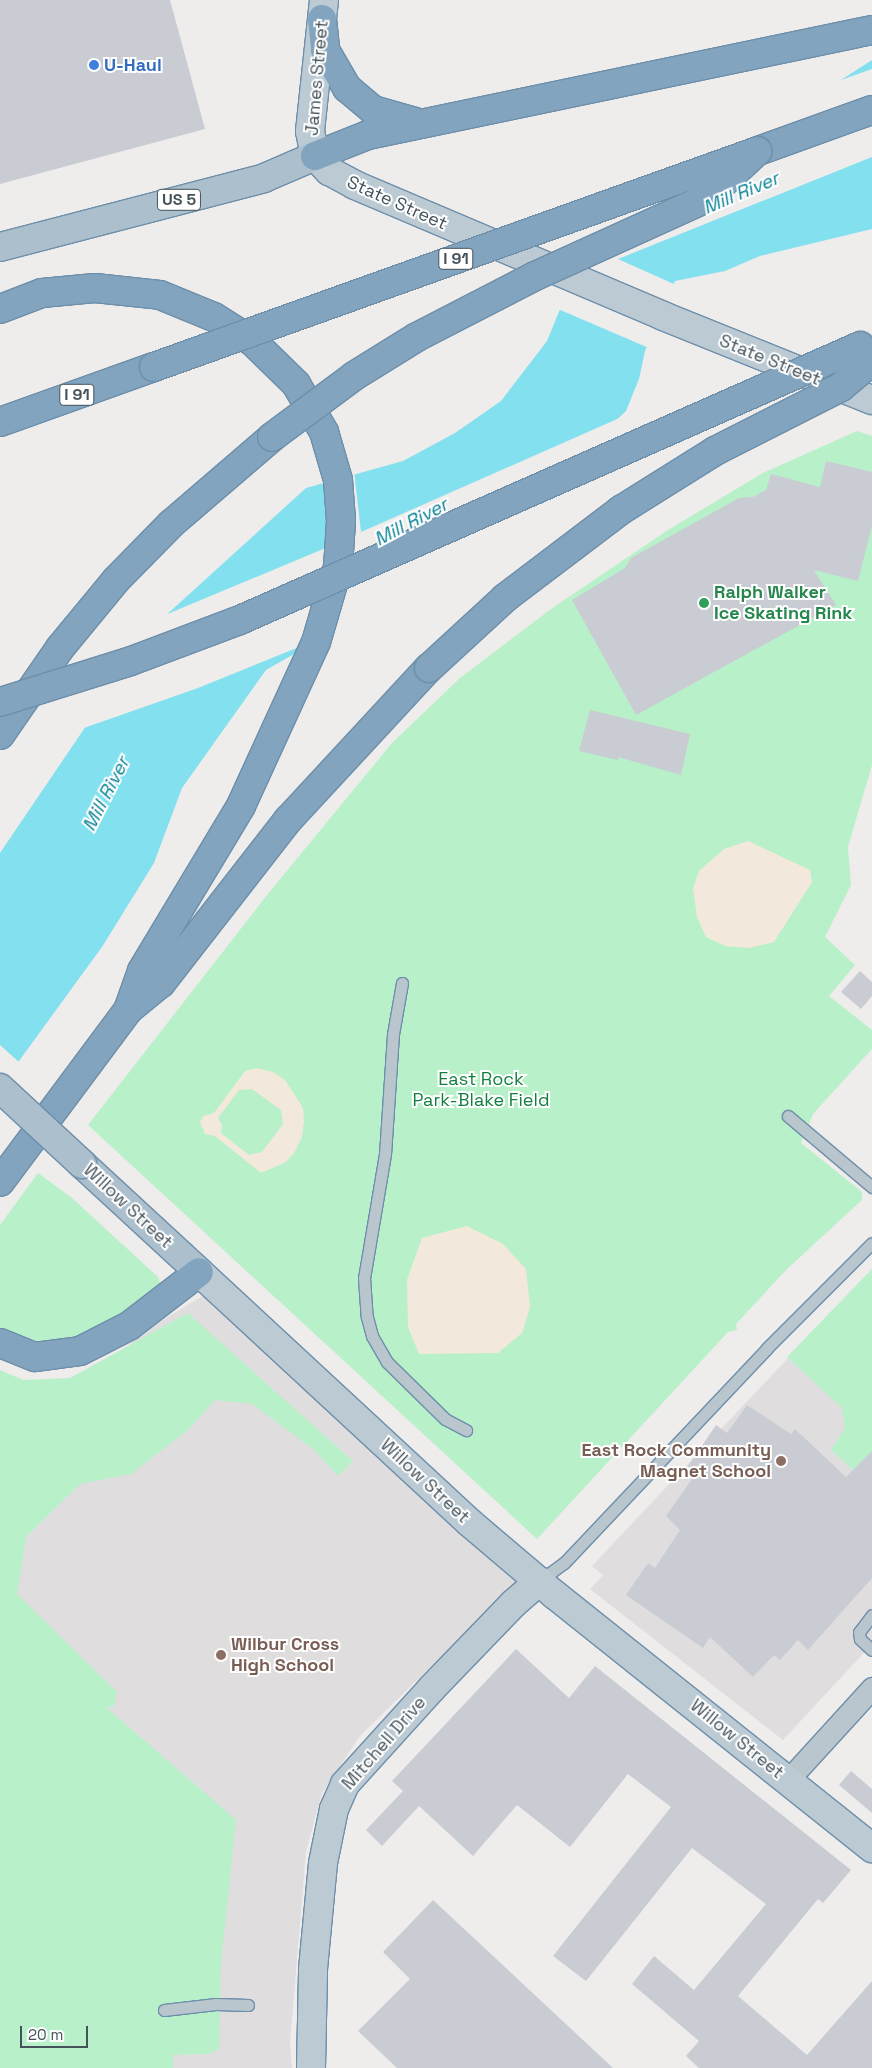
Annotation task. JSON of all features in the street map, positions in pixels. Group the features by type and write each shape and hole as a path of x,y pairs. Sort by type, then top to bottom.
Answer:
{"highway":[{"path":"323,9 323,41 329,59 356,98 392,117 434,121"},
{"path":"316,156 368,135 872,30"},
{"name":"I 91","path":"0,422 872,110"},
{"path":"0,735 60,648 116,580 171,524 272,437 354,376 417,337 533,277 707,198 758,151"},
{"path":"0,309 42,293 95,288 160,295 197,309 240,332 284,370 316,416 332,454 341,506 338,567 326,618 241,806 142,970 128,1010"},
{"path":"0,1182 128,1010 162,983 288,820 429,668 506,598 621,510 715,451 841,387 868,349"},
{"path":"0,702 131,661 240,620 868,349"},
{"path":"0,1343 35,1357 80,1352 129,1326 199,1272"}],"main road":[{"name":"James Street","path":"316,156 310,141 310,118 323,9"},
{"name":"US 5","path":"0,247 264,178 316,156"},
{"name":"State Street","path":"316,156 329,171 355,185 663,316 872,400"},
{"name":"Willow Street","path":"0,1088 470,1523 539,1581 872,1848"},
{"name":"Mitchell Drive","path":"310,2068 313,1969 323,1863 334,1809 345,1784 431,1689 513,1604 539,1581"}],"street":[{"path":"788,1780 872,1688"}],"lane":[{"path":"402,983 392,1034 385,1154 364,1278 366,1317 378,1349 387,1362 445,1419 466,1430"},
{"path":"788,1116 872,1187"},
{"path":"539,1581 564,1563 767,1348 872,1243"},
{"path":"872,1615 859,1632 860,1639 872,1650"},
{"path":"164,2010 216,2004 248,2005"}],"shaded area":[{"name":"East Rock Community Magnet School","path":"872,1269 872,1644 783,1740 590,1589 603,1575 592,1566"},
{"name":"Wilbur Cross High School","path":"204,1295 525,1574 360,1736 322,1793 306,1851 290,2043 292,2068 0,2068 0,1532 102,1368 145,1331"}],"green space":[{"name":"East Rock Park-Blake Field","path":"857,431 872,436 872,765 848,847 851,885 825,937 855,965 829,996 872,1030 872,1049 813,1114 801,1143 862,1192 862,1200 786,1270 736,1324 737,1330 728,1332 537,1539 88,1125 267,895 392,743 460,678 551,609 668,530 763,473"},
{"path":"38,1173 72,1198 158,1277 160,1282 155,1291 110,1322 72,1339 43,1343 0,1328 0,1225"},
{"path":"872,1269 872,1451 853,1470 831,1450 845,1428 842,1408 787,1357"},
{"path":"188,1313 353,1461 338,1476 313,1449 252,1404 215,1400 188,1430 131,1474 80,1484 26,1537 17,1594 117,1692 114,1707 106,1707 236,1820 221,1963 219,2049 208,2054 173,2055 173,2068 0,2068 0,1370 23,1380 70,1378"}],"sand":[{"path":"748,841 810,870 812,882 774,942 749,948 725,946 706,937 697,917 693,888 699,871 724,849"},
{"path":"257,1068 273,1072 285,1080 303,1108 302,1137 294,1153 286,1162 261,1173 215,1136 205,1134 200,1122 203,1116 214,1113 245,1071","holes":["252,1089 281,1110 283,1124 262,1152 249,1155 221,1133 222,1125 218,1118 239,1090"]},
{"path":"467,1226 503,1244 526,1269 530,1307 522,1333 498,1353 419,1354 408,1327 407,1280 422,1238"}],"water":[{"name":"Mill River","path":"872,60 872,229 760,256 725,271 675,281 645,351 639,379 626,411 591,444 394,597 266,670 182,788 154,863 102,947 0,1087 0,853 153,627 306,488 403,461 455,433 501,401 547,341 587,243"}],"pier":[{"path":"872,69 872,157 618,259 676,285 649,348 558,309 586,236 585,196 617,171 678,143 802,100 827,85"},
{"path":"624,416 594,446 585,497 504,548 344,626 295,656 299,647 198,688 84,728 158,618 328,547 324,480 354,471 361,532"},
{"path":"0,1045 20,1063 0,1089"}],"building":[{"name":"U-Haul","path":"0,0 170,0 205,129 0,184"},
{"name":"Ralph Walker Ice Skating Rink","path":"826,461 872,472 872,526 858,581 814,570 836,605 636,715 572,600 625,568 631,558 739,498 753,497 766,490 771,474 820,487"},
{"path":"590,710 690,734 681,775 618,757 618,760 579,751"},
{"path":"860,971 872,982 872,996 861,1009 841,992"},
{"name":"East Rock Community Magnet School","path":"747,1405 791,1434 795,1429 846,1477 872,1451 872,1578 808,1650 798,1640 780,1660 774,1655 753,1677 710,1637 703,1648 626,1595 648,1563 655,1568 680,1530 666,1516 697,1472 688,1466 716,1425 727,1433"},
{"path":"516,1649 569,1698 595,1666 851,1870 823,1903 818,1899 738,1996 807,2055 872,1981 872,2068 699,2068 686,2056 699,2041 632,1984 654,1956 694,1990 766,1904 692,1848 586,1981 553,1956 671,1807 628,1774 570,1847 517,1805 473,1856 419,1806 382,1846 366,1830 403,1791 392,1781"},
{"path":"851,1771 872,1789 872,1813 839,1785"},
{"path":"433,1900 613,2068 397,2068 358,2031 410,1979 383,1952"}],"place":[{"name":"U-Haul","path":"94,65"},
{"name":"Ralph Walker Ice Skating Rink","path":"704,603"},
{"name":"East Rock Community Magnet School","path":"781,1461"},
{"name":"Wilbur Cross High School","path":"221,1655"}]}
